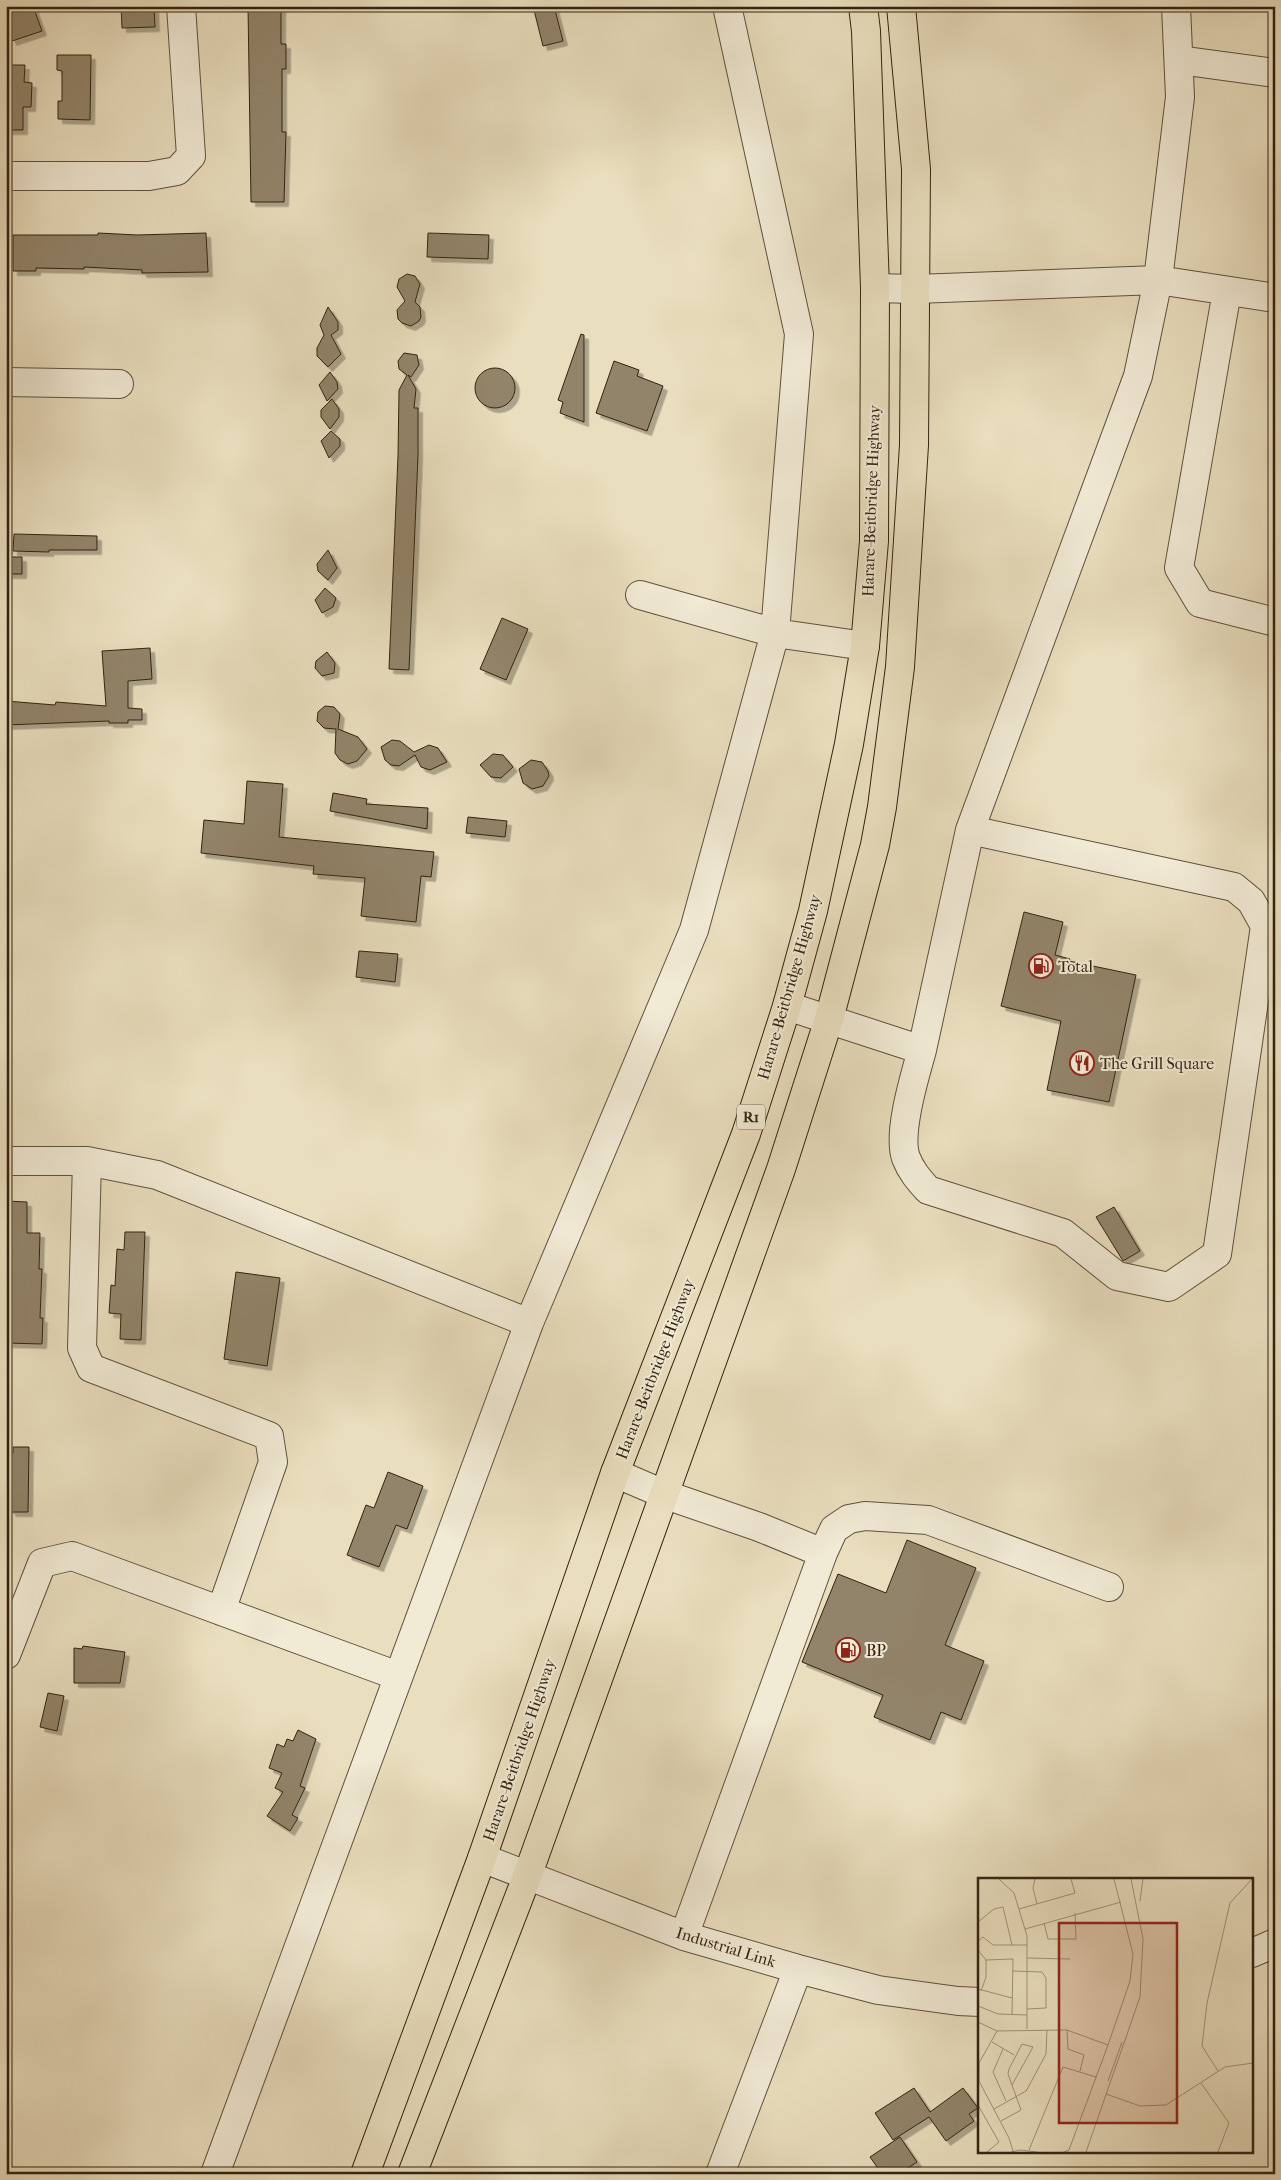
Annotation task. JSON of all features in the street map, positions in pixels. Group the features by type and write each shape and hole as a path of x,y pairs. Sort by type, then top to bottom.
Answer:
{"highway":[{"name":"Harare-Beitbridge Highway","path":"365,2174 482,1858 615,1473 746,1134 787,1006 813,911 849,744 865,646 874,541 875,288 866,31 863,6"},
{"path":"412,2174 528,1874 666,1495 781,1169 829,1019 874,845 882,807 900,668 914,445 916,169 901,6"}],"street":[{"path":"6,176 149,176 177,171 192,156 181,6"},
{"path":"215,2174 529,1324 694,930 776,633 799,334 726,6"},
{"path":"970,830 1234,888 1252,901 1265,926 1217,1254 1170,1287 1116,1276 1063,1233 928,1190 913,1173 905,1156 904,1131 914,1078 922,1050 970,830 1138,376 1158,280 1180,97 1176,6"},
{"path":"1179,60 1275,73"},
{"path":"875,288 915,289 1158,280 1275,298"},
{"path":"1227,291 1179,568 1200,603 1275,622"},
{"path":"6,382 119,384"},
{"path":"640,595 776,633 865,646"},
{"path":"787,1006 922,1050"},
{"path":"6,1161 87,1161 157,1175 529,1324"},
{"path":"87,1161 82,1348 92,1368 269,1436 274,1462 221,1611"},
{"path":"615,1473 666,1495 759,1526 823,1554"},
{"path":"684,1936 823,1554 834,1529 849,1519 865,1516 928,1520 1109,1587"},
{"path":"6,1655 42,1563 72,1556 398,1676"},
{"name":"Industrial Link","path":"482,1858 528,1874 684,1936 878,1990 978,2002"},
{"path":"720,2174 798,1968"}],"building":[{"path":"6,6 33,6 42,31 12,41 6,25"},
{"path":"121,6 154,6 155,27 122,28"},
{"path":"248,6 281,6 281,44 286,44 286,69 282,69 282,132 286,132 284,202 251,202"},
{"path":"533,6 554,6 563,41 543,46"},
{"path":"57,55 91,55 90,120 58,119 58,101 62,101 62,71 57,70"},
{"path":"6,65 25,65 24,82 32,83 31,107 23,107 23,130 6,130"},
{"path":"98,233 137,235 206,233 208,272 142,273 142,270 84,267 84,269 36,268 36,271 13,271 13,235 98,235"},
{"path":"428,233 489,235 488,259 427,257"},
{"path":"407,274 415,276 420,284 415,302 420,307 421,317 419,321 411,326 402,323 398,319 397,310 405,301 397,287 399,279"},
{"path":"328,307 338,322 338,330 331,335 341,354 328,367 317,356 317,348 324,335 320,325"},
{"path":"581,334 584,335 584,422 560,413 563,402 558,400"},
{"path":"404,353 417,355 419,365 411,377 408,375 416,389 414,408 418,408 418,456 409,670 389,669 399,390 407,375 399,369 398,361"},
{"path":"614,361 639,370 637,376 663,386 647,431 596,413"},
{"path":"495,368 509,374 515,388 509,402 495,408 481,402 475,388 481,374"},
{"path":"330,372 337,382 338,389 327,401 319,385"},
{"path":"332,399 339,409 339,417 330,429 321,417 321,410"},
{"path":"331,431 340,439 340,446 329,458 321,441"},
{"path":"14,534 97,536 97,550 13,551"},
{"path":"328,550 337,568 328,580 318,571 317,564"},
{"path":"6,557 22,557 22,574 6,574"},
{"path":"325,588 336,598 333,607 322,613 315,600"},
{"path":"502,618 528,629 506,680 480,669"},
{"path":"150,648 152,679 128,681 128,708 142,709 142,720 128,720 128,723 109,723 109,721 6,725 6,701 55,705 56,702 106,706 102,651"},
{"path":"327,652 335,663 334,673 322,676 315,668 316,661"},
{"path":"325,706 334,707 340,714 338,729 358,737 367,749 357,761 348,764 340,760 335,753 336,729 324,728 317,721 318,712"},
{"path":"392,740 400,741 414,752 429,745 438,748 447,762 430,770 421,767 415,755 399,766 391,765 385,760 381,747"},
{"path":"493,754 503,755 513,767 501,778 491,777 480,765"},
{"path":"531,760 542,762 549,776 543,786 532,789 523,783 519,769"},
{"path":"247,781 283,784 279,837 434,852 431,877 421,876 416,922 361,916 365,878 313,874 314,866 201,853 204,820 244,824"},
{"path":"333,793 367,799 366,804 428,808 427,829 330,811"},
{"path":"468,817 507,821 505,837 466,833"},
{"path":"1024,912 1063,922 1055,955 1070,959 1069,961 1136,975 1109,1102 1047,1090 1061,1021 1001,1006"},
{"path":"359,951 398,954 395,982 356,977"},
{"path":"6,1201 27,1202 27,1233 40,1233 39,1269 42,1269 40,1318 43,1318 42,1344 6,1343"},
{"path":"1114,1207 1140,1251 1123,1261 1096,1217"},
{"path":"125,1232 145,1232 141,1340 120,1339 121,1314 109,1313 111,1285 115,1286 117,1249 124,1250"},
{"path":"236,1272 280,1278 267,1366 224,1359"},
{"path":"13,1447 29,1447 28,1512 11,1512 11,1509 6,1509 6,1452 13,1453"},
{"path":"388,1472 423,1486 407,1529 396,1525 379,1567 347,1555 366,1505 374,1508"},
{"path":"907,1540 976,1568 945,1645 984,1661 961,1720 941,1712 930,1740 874,1717 883,1695 802,1662 838,1574 886,1593"},
{"path":"83,1646 125,1652 120,1683 74,1683 74,1648 82,1649"},
{"path":"48,1693 64,1696 57,1731 40,1727"},
{"path":"298,1730 316,1739 300,1786 305,1788 292,1815 298,1818 290,1831 267,1816 283,1792 275,1788 282,1773 269,1768 277,1744 284,1747 287,1739 293,1741"},
{"path":"914,2088 930,2112 963,2088 978,2108 969,2114 974,2121 946,2141 929,2117 893,2140 875,2113"},
{"path":"900,2137 917,2162 899,2174 882,2174 870,2157"}],"place":[{"name":"Total","path":"1041,966"},
{"name":"The Grill Square","path":"1082,1063"},
{"name":"BP","path":"848,1650"}]}
